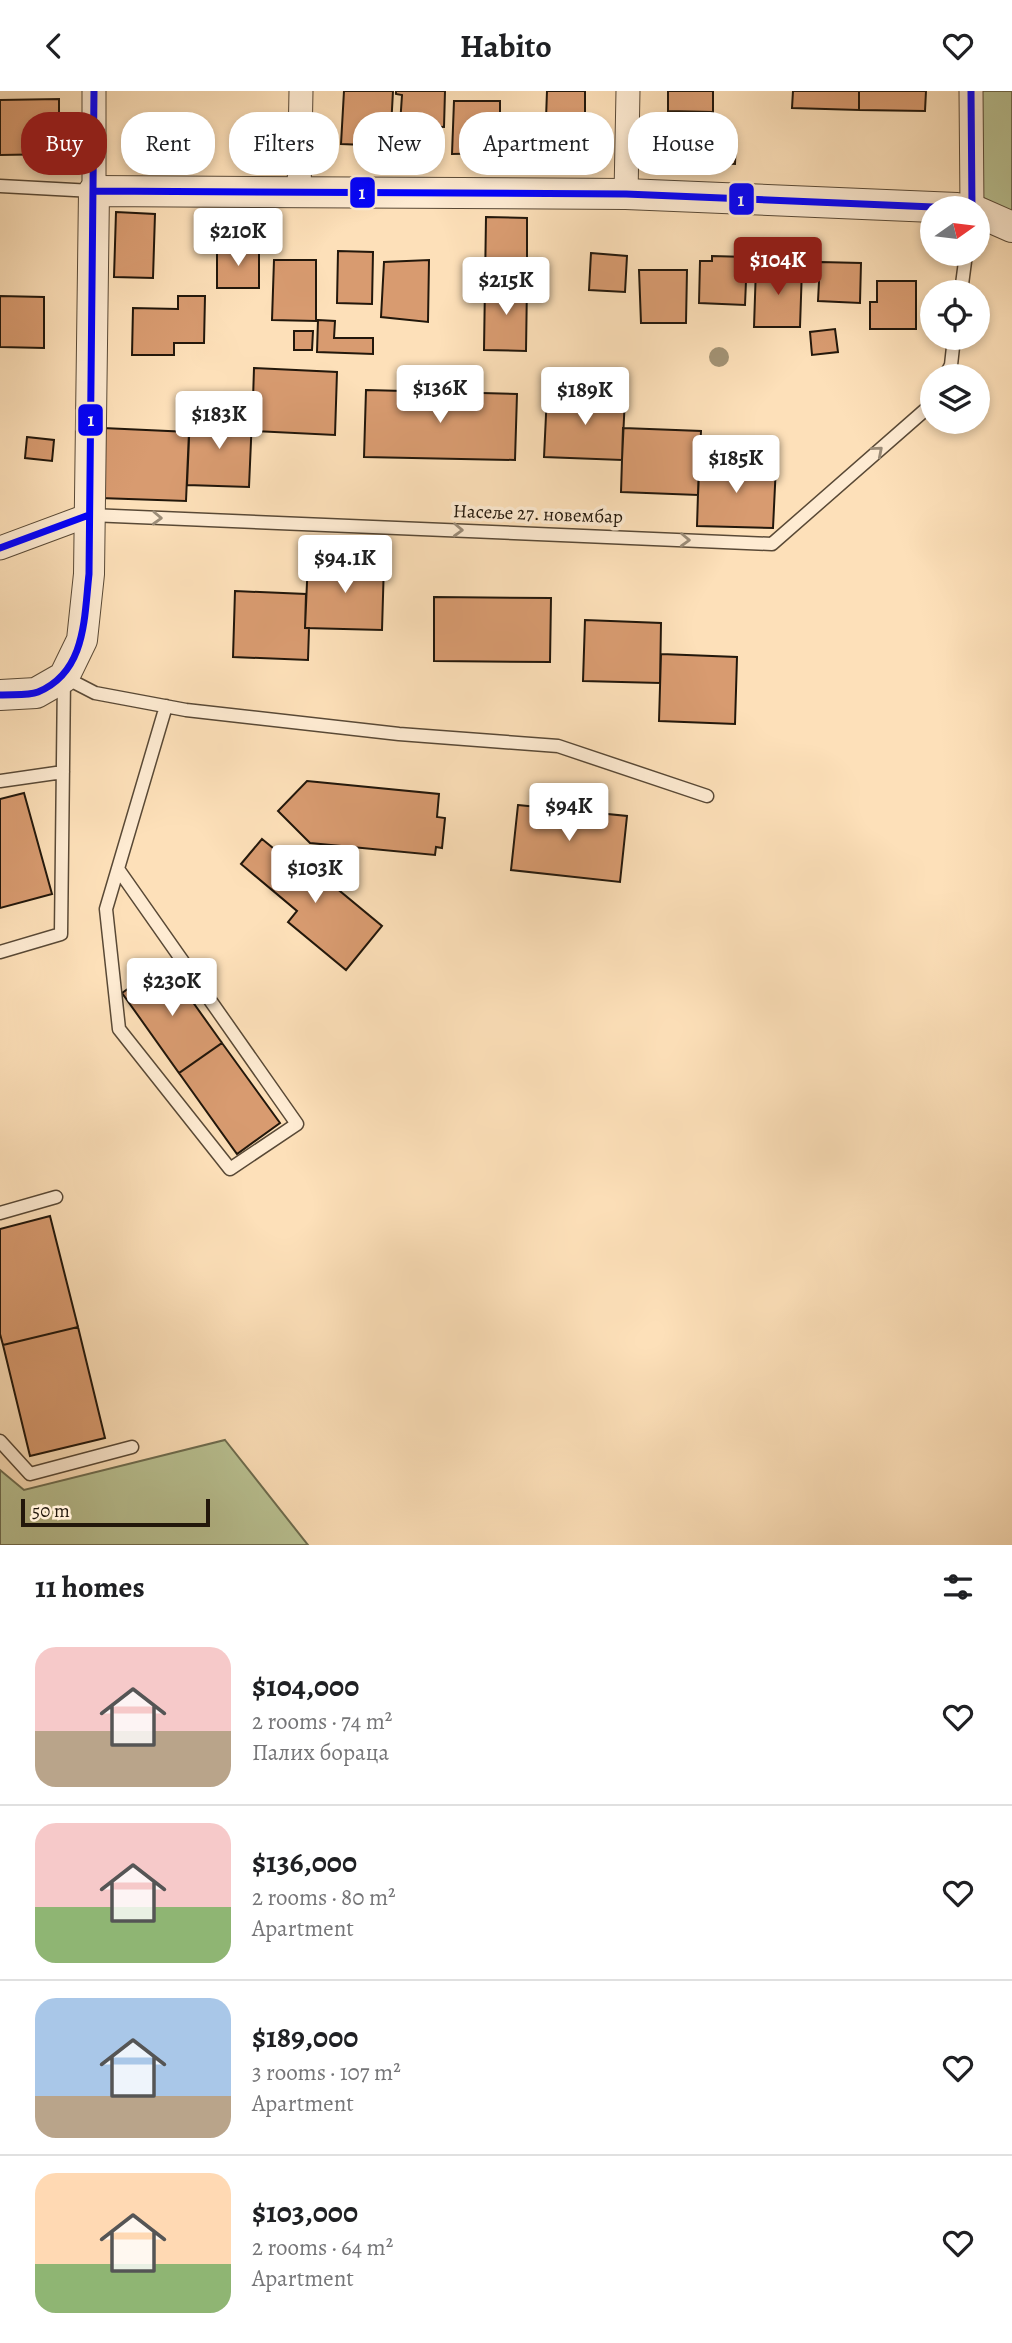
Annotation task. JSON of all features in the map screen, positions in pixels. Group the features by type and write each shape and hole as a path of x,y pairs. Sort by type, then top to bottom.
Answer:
{"street":[{"path":"0,695 36,693 64,677 82,640 89,573 94,91"},
{"path":"299,193 301,91"},
{"path":"626,194 628,91"},
{"path":"971,91 972,196"},
{"path":"94,191 626,194 920,206"},
{"path":"990,217 1012,227"},
{"path":"0,548 89,515"}],"lane":[{"path":"0,186 94,191"},
{"name":"Насеље 27. новембар","path":"89,515 772,544 920,414"},
{"path":"0,952 61,934 64,677 95,693 166,706 399,734 558,746 707,796"},
{"path":"118,869 297,1124 230,1169 119,1029 106,909 166,706"},
{"path":"0,781 63,772"},
{"path":"0,1213 56,1197"},
{"path":"0,1441 30,1474 131,1447"}],"green space":[{"path":"971,91 1012,91 1012,227 990,217 990,196 977,196"},
{"path":"225,1440 308,1545 0,1545 0,1470 24,1490"}],"building":[{"path":"344,91 393,91 392,112 353,112 353,144 341,144"},
{"path":"396,91 445,91 444,112 401,112 402,95 396,94"},
{"path":"547,91 585,91 585,112 546,112"},
{"path":"668,91 713,91 713,112 668,111"},
{"path":"793,91 859,91 859,110 792,108"},
{"path":"859,91 926,91 925,111 859,110"},
{"path":"59,99 59,112 21,112 21,155 0,155 0,100"},
{"path":"454,101 500,101 500,112 459,112 459,154 452,154"},
{"path":"116,212 155,214 153,278 114,277"},
{"path":"486,217 527,218 527,284 485,284"},
{"path":"217,248 259,248 259,288 217,288"},
{"path":"338,251 373,252 372,304 337,303"},
{"path":"591,253 627,256 625,292 589,290"},
{"path":"712,256 747,257 745,305 699,303 700,261 712,261"},
{"path":"274,260 316,260 316,321 272,320"},
{"path":"429,260 428,322 381,317 384,262"},
{"path":"820,262 861,263 860,303 818,301"},
{"path":"756,267 802,268 800,327 754,327"},
{"path":"639,270 687,270 686,323 641,323"},
{"path":"877,281 916,281 916,329 870,329 870,302 877,302"},
{"path":"485,284 527,284 526,351 484,350"},
{"path":"0,296 44,297 44,348 0,347"},
{"path":"178,296 205,296 204,343 174,343 174,355 132,355 133,308 178,309"},
{"path":"318,320 335,321 334,338 373,338 373,354 317,352"},
{"path":"835,329 838,352 812,355 810,332"},
{"path":"294,331 313,331 312,350 294,350"},
{"path":"254,368 337,372 335,435 252,431"},
{"path":"366,390 517,394 515,460 364,457"},
{"path":"547,394 625,397 622,460 544,457"},
{"path":"190,416 252,418 249,487 187,485"},
{"path":"103,428 189,432 186,501 100,498"},
{"path":"623,428 701,431 698,495 621,492"},
{"path":"27,437 54,440 52,461 25,458"},
{"path":"699,462 776,465 773,528 697,526"},
{"path":"308,560 384,563 382,630 305,628"},
{"path":"235,591 306,594 308,660 233,657"},
{"path":"434,597 551,598 550,662 434,661"},
{"path":"585,620 661,623 660,683 583,681"},
{"path":"661,654 737,657 735,724 659,721"},
{"path":"307,781 439,794 437,817 445,818 442,848 436,847 435,855 310,843 278,811"},
{"path":"24,793 52,894 0,908 0,799"},
{"path":"518,805 627,816 620,882 511,870"},
{"path":"262,839 300,870 306,863 382,926 346,970 288,922 297,911 241,864"},
{"path":"165,963 222,1043 179,1073 122,993"},
{"path":"222,1043 280,1123 237,1154 179,1073"},
{"path":"50,1216 78,1327 3,1345 0,1334 0,1229"},
{"path":"78,1327 105,1438 30,1456 3,1345"}],"transit line":[{"name":"1","path":"0,695 34,693 54,683 74,658 83,626 89,574 94,91"},
{"name":"1","path":"971,91 972,196"},
{"name":"1","path":"94,191 626,194 920,206"},
{"name":"1","path":"0,548 89,515"}]}
